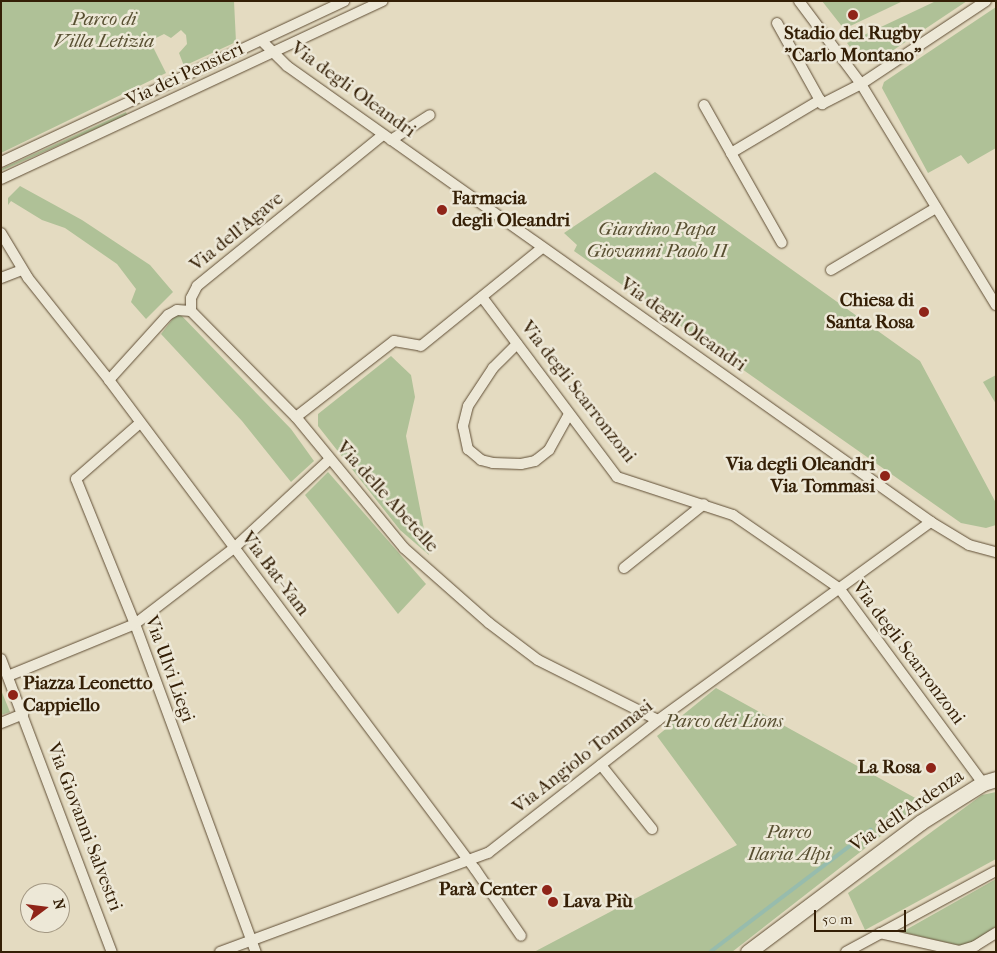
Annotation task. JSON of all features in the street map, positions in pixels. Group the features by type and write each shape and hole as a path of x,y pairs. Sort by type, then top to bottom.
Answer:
{"main road":[{"name":"Via dell'Ardenza","path":"748,952 921,822 992,780"}],"street":[{"name":"Via dei Pensieri","path":"1,162 344,1"},
{"name":"Via dei Pensieri","path":"3,179 382,1"},
{"path":"799,1 861,84 996,305"},
{"path":"777,23 822,104 861,84 986,1"},
{"name":"Via degli Oleandri","path":"262,41 273,53 387,138 931,522 969,545 996,552"},
{"path":"731,153 820,100"},
{"path":"704,105 782,243"},
{"name":"Via dell'Agave","path":"191,311 191,298 197,286 387,138 430,115"},
{"path":"1,190 3,179"},
{"path":"831,270 936,208"},
{"name":"Via Bat-Yam","path":"1,233 22,270 109,380 470,861 521,936"},
{"path":"296,417 394,341 421,346 542,248"},
{"path":"1,278 22,270"},
{"name":"Via degli Scarronzoni","path":"482,297 617,477 704,504 742,520 839,588 992,780"},
{"path":"109,380 168,315 178,310 191,311"},
{"name":"Via delle Abetelle","path":"191,311 296,417 329,460 404,548 514,644 549,666 658,720"},
{"path":"517,344 493,368 468,406 462,426 468,449 481,460 493,463 521,464 535,461 549,450 569,414"},
{"name":"Via Ulvi Liegi","path":"140,423 76,478 135,624 256,952"},
{"path":"8,676 135,624 234,548 329,460"},
{"path":"624,568 704,504"},
{"name":"Via Angiolo Tommasi","path":"220,952 488,853 658,720 931,522"},
{"name":"Via Giovanni Salvestri","path":"2,662 112,952"},
{"path":"1,723 23,714"},
{"path":"601,765 652,829"},
{"path":"846,952 996,871"},
{"path":"880,933 959,950 975,946 996,933"}],"green space":[{"name":"Parco di Villa Letizia","path":"1,1 234,1 236,42 184,66 179,53 187,44 186,35 181,30 171,38 164,34 150,41 166,73 1,153"},
{"name":"Stadio del Rugby \"Carlo Montano\"","path":"822,1 903,1 844,29"},
{"path":"936,1 967,1 874,63 860,61 847,43"},
{"path":"996,7 996,148 968,164 961,155 928,173 882,88 884,82"},
{"path":"126,112 127,115 1,171 1,169"},
{"name":"Giardino Papa Giovanni Paolo II","path":"655,172 920,361 996,503 996,525 986,528 961,523 574,251 577,245 564,233"},
{"path":"20,186 82,220 150,265 173,292 146,319 131,302 136,289 117,264 65,228 42,220 11,201 8,205 8,198"},
{"path":"178,312 291,429 314,461 291,482 242,421 161,334"},
{"path":"391,356 411,375 415,397 406,436 429,555 400,530 318,426 318,414"},
{"path":"996,375 996,404 983,382"},
{"path":"328,472 426,584 398,614 305,495"},
{"name":"Parco Ilaria Alpi","path":"716,688 928,805 886,832 732,952 534,952 737,845 657,736"},
{"path":"1,690 10,712 1,715"},
{"path":"996,792 996,859 865,930 848,893 982,795"},
{"path":"996,879 996,926 966,947 902,932"}],"waterway":[{"path":"710,952 871,830"}],"place":[{"name":"Stadio del Rugby \"Carlo Montano\"","path":"853,15"},
{"name":"Farmacia degli Oleandri","path":"442,210"},
{"name":"Chiesa di Santa Rosa","path":"924,312"},
{"name":"Via degli Oleandri Via Tommasi","path":"885,476"},
{"name":"Piazza Leonetto Cappiello","path":"13,695"},
{"name":"La Rosa","path":"931,768"},
{"name":"Parà Center","path":"547,890"},
{"name":"Lava Più","path":"553,902"}],"park label":[{"name":"Parco dei Lions","path":"724,722"}]}
